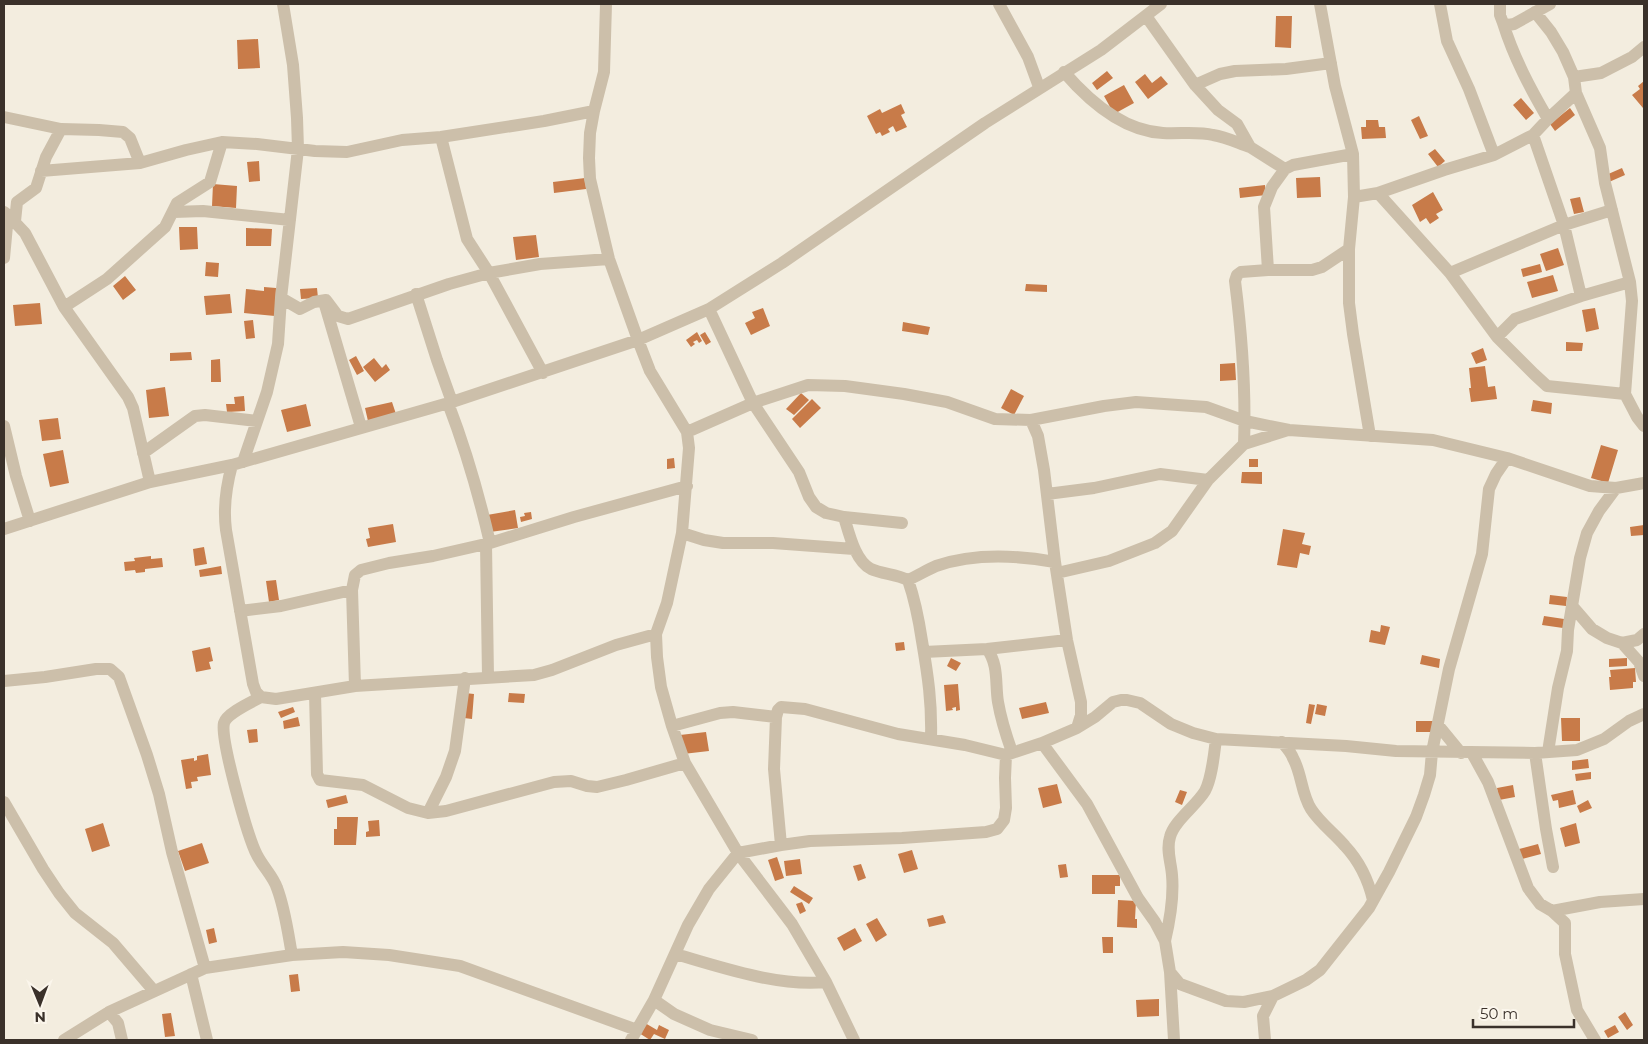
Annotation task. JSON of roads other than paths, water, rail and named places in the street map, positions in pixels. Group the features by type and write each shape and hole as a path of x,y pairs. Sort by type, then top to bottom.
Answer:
{"street":[{"path":"283,4 293,65 298,118 298,149 276,355 267,392 257,421 225,494 224,510 240,612 256,692 261,697 276,699 355,686 488,676 534,675 616,645 656,634"},
{"path":"606,4 604,72 594,111 588,158 590,179 609,259 638,340 650,370 687,432 689,448 682,533 667,603 656,634 661,687 685,763 738,853 792,924 826,982 854,1040"},
{"path":"999,4 1028,57 1039,88"},
{"path":"4,529 150,482 237,463 450,403 638,340 708,309 782,263 941,152 1100,50 1161,4"},
{"path":"1320,4 1335,86 1353,154 1354,196 1349,249 1350,303 1353,334 1370,436"},
{"path":"1440,4 1447,41 1469,89 1494,155"},
{"path":"1500,4 1500,15 1512,52 1529,88 1548,119"},
{"path":"1503,23 1508,25 1514,24 1550,4"},
{"path":"1535,12 1564,52 1574,77 1576,93 1600,148 1605,183 1630,282 1638,300 1625,394 1644,426"},
{"path":"1146,16 1194,85 1218,110 1237,124 1250,147"},
{"path":"1574,77 1601,73 1632,57 1644,47"},
{"path":"1194,85 1220,74 1235,71 1286,69 1331,63"},
{"path":"1064,72 1075,85 1098,105 1128,125 1161,133 1211,134 1250,147 1285,169"},
{"path":"1354,196 1378,193 1494,155 1533,136 1576,93"},
{"path":"41,171 140,163 222,142 334,153 347,152 402,140 441,137 594,111"},
{"path":"4,117 61,129 126,133 130,138 140,163"},
{"path":"4,258 9,216 17,202 34,190 52,144 61,129"},
{"path":"1533,136 1564,225 1581,296"},
{"path":"441,137 467,239 489,273 543,373"},
{"path":"64,307 113,275 165,227 177,203 210,182 222,142"},
{"path":"1268,270 1264,207 1272,187 1285,169 1293,165 1353,154"},
{"path":"1378,193 1450,273 1497,336 1547,386 1625,394"},
{"path":"1450,273 1564,225 1612,210"},
{"path":"174,212 204,212 290,220"},
{"path":"9,216 25,233 64,307 128,397 133,408 150,482"},
{"path":"1244,444 1243,346 1235,281 1236,275 1241,272 1268,270 1312,270 1322,267 1349,249"},
{"path":"281,298 300,309 314,302 328,301 338,316 348,318 363,315 416,294 489,273 540,264 609,259"},
{"path":"1497,336 1515,318 1630,282"},
{"path":"416,294 478,492 488,544 488,676"},
{"path":"324,300 361,427"},
{"path":"708,309 753,402 799,472 809,497 816,508 844,518 902,523"},
{"path":"687,432 753,402 808,385 845,386 947,402 995,419 1031,420 1136,402 1206,407 1245,422 1289,430 1433,440 1508,458 1590,486 1616,488 1644,483"},
{"path":"143,453 195,416 206,415 257,421"},
{"path":"1031,420 1038,436 1056,567 1081,702 1081,715 1077,728"},
{"path":"4,426 10,476 30,521"},
{"path":"908,580 935,567 956,560 1002,556 1029,557 1056,567 1109,561 1155,543 1172,531 1208,480 1244,444 1289,430"},
{"path":"1170,972 1180,984 1226,1001 1244,1002 1273,996 1306,980 1320,970 1368,908 1416,817 1430,775 1432,752 1449,669 1482,554 1489,489 1496,474 1508,458"},
{"path":"1047,494 1094,488 1160,474 1208,480"},
{"path":"355,686 352,590 355,575 362,570 488,544 574,517 687,486"},
{"path":"1553,867 1546,829 1542,752 1567,651 1568,630 1580,558 1587,533 1616,488"},
{"path":"844,518 854,549 865,565 871,569 898,575 908,580 914,599 929,680 932,707 931,738"},
{"path":"682,533 704,540 723,543 797,544 854,549"},
{"path":"240,612 281,606 352,590"},
{"path":"1573,607 1592,629 1607,638 1622,643 1637,640 1644,634"},
{"path":"924,652 987,650 1068,640"},
{"path":"1622,643 1639,662 1644,676"},
{"path":"64,1040 109,1012 205,968 292,955 343,952 388,955 460,966 634,1035 654,1000 688,925 709,888 738,853 810,841 902,838 986,832 997,829 1004,820 1006,808 1005,778 1009,753 1002,724 994,664 992,656 987,650"},
{"path":"4,681 96,670 110,670 119,677 159,794 172,852 205,968"},
{"path":"428,813 446,777 455,751 465,678"},
{"path":"315,693 318,774 320,780 363,785 408,808 428,813 446,811 554,782 571,781 597,787 685,763"},
{"path":"261,697 228,716 224,722 224,732 235,786 250,838 257,856 277,887 292,955"},
{"path":"781,845 774,770 776,717 781,707 805,708 898,734 931,738 1009,753 1042,743 1077,728 1114,702 1121,700 1140,703 1172,724 1216,738 1346,746 1396,752 1466,753 1576,750 1604,739 1629,721 1644,714"},
{"path":"672,726 720,713 733,712 776,717"},
{"path":"1438,724 1466,753 1488,782 1528,888 1540,904 1552,911 1565,923 1565,954 1578,1010 1595,1040"},
{"path":"1174,1040 1166,941 1172,887 1168,849 1169,840 1171,832 1205,790 1211,770 1216,738"},
{"path":"1282,742 1293,757 1310,807 1319,820 1346,846 1357,861 1369,883 1373,900"},
{"path":"1042,743 1087,804 1138,898 1166,941"},
{"path":"4,802 43,870 59,893 75,913 113,943 154,991"},
{"path":"1552,911 1600,902 1644,899"},
{"path":"675,954 775,980 808,984 826,982"},
{"path":"191,974 207,1040"},
{"path":"1265,1040 1263,1016 1273,996"},
{"path":"654,1000 674,1014 710,1030 752,1040"},
{"path":"109,1012 118,1023 122,1040"}]}
